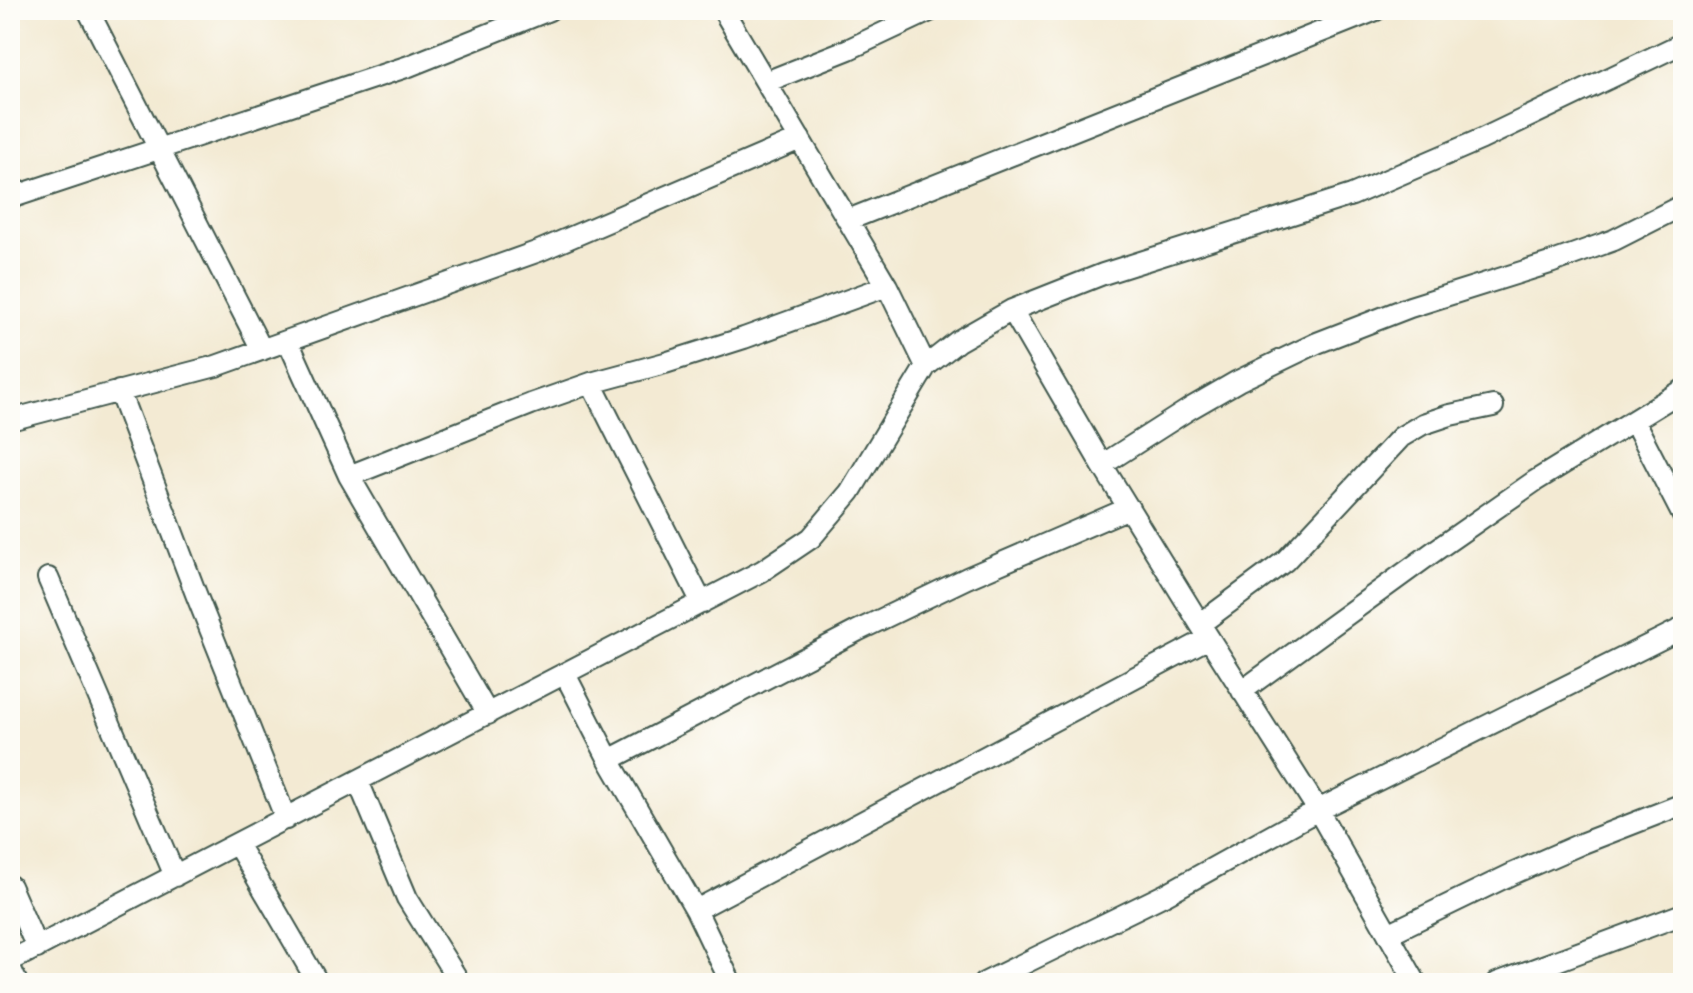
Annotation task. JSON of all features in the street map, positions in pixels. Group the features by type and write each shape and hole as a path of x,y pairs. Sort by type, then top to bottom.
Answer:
{"street":[{"path":"88,10 262,350"},
{"path":"10,198 409,66 549,10"},
{"path":"723,10 887,286 926,366"},
{"path":"766,82 849,49 932,10"},
{"path":"848,220 1376,10"},
{"path":"17,983 10,964 37,948 702,603 762,571 811,538 850,492 926,366 958,341 1012,310 1103,274 1352,195 1482,139 1683,43"},
{"path":"10,420 216,366 288,341 539,251 800,139"},
{"path":"1102,465 1226,388 1317,343 1410,307 1614,240 1683,205"},
{"path":"349,476 531,404 744,338 887,286"},
{"path":"1012,310 1102,465 1318,810 1416,983"},
{"path":"288,341 349,476 488,714"},
{"path":"591,383 702,603"},
{"path":"1242,691 1535,481 1683,390"},
{"path":"119,391 286,819"},
{"path":"696,910 1204,631 1285,561 1401,437 1423,424 1493,406"},
{"path":"1634,421 1683,516"},
{"path":"609,760 857,631 967,578 1129,508"},
{"path":"48,578 175,876"},
{"path":"984,983 1166,894 1318,810 1683,628"},
{"path":"565,674 609,760 696,910 731,983"},
{"path":"358,781 407,898 460,983"},
{"path":"1388,934 1512,874 1683,804"},
{"path":"237,844 318,983"},
{"path":"10,886 37,948"},
{"path":"1497,983 1683,914"}]}
